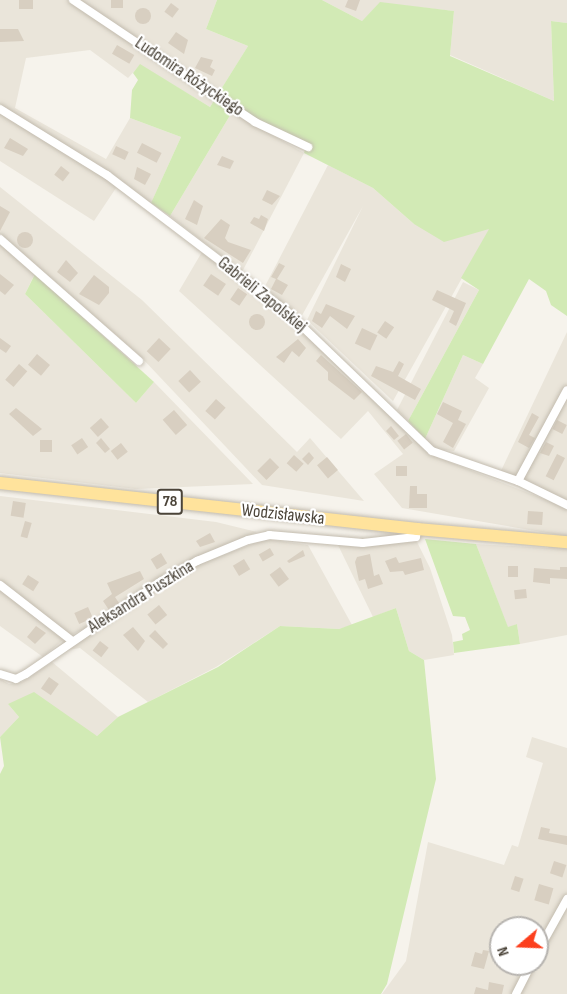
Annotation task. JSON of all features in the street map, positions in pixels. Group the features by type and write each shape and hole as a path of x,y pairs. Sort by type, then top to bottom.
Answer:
{"main road":[{"name":"Wodzisławska","path":"0,483 417,529 567,542"}],"street":[{"name":"Ludomira Różyckiego","path":"74,0 255,122 308,147"},
{"name":"Gabrieli Zapolskiej","path":"0,109 107,175 286,311 432,451 518,481 567,505"},
{"path":"0,238 139,361"},
{"path":"518,481 567,390"},
{"name":"Aleksandra Puszkina","path":"0,674 16,679 71,640 98,627 197,561 248,540 268,535 363,543 416,537 417,529"},
{"name":"Aleksandra Puszkina","path":"0,585 71,640"},
{"path":"549,931 567,899"},
{"path":"516,994 525,976"}],"shaded area":[{"path":"0,0 217,0 206,29 248,46 210,107 140,65 128,78 90,50 26,58 15,108 106,159 130,118 181,137 148,210 116,188 94,221 0,161"},
{"path":"322,0 567,0 567,23 551,21 554,101 450,55 454,11 380,3 362,21"},
{"path":"232,112 304,153 242,272 170,216"},
{"path":"328,165 373,188 414,224 490,228 393,401 307,320 363,206 300,319 263,290"},
{"path":"0,187 142,300 297,452 310,438 364,501 262,485 141,357 38,267 25,294 136,403 154,382 253,484 136,489 0,473"},
{"path":"202,252 298,327 439,458 567,508 567,635 520,644 517,624 508,628 476,544 548,548 559,535 402,508 374,474 403,454 368,411 341,439 179,291"},
{"path":"463,282 479,290 408,421 397,410"},
{"path":"567,332 567,505 499,475"},
{"path":"463,355 483,364 475,378 489,388 454,451 434,449 425,439"},
{"path":"0,496 216,522 257,532 175,569 92,625 71,635 0,580"},
{"path":"265,539 308,545 352,625 339,629 280,626 216,667 148,702 80,648 67,650 195,566"},
{"path":"417,542 430,568 452,635 454,655 424,660 409,651 396,608 373,617 337,543"},
{"path":"0,588 65,638 43,657 0,626"},
{"path":"52,662 118,717 97,736 8,704 19,717 0,737 0,679 9,684 22,682"},
{"path":"532,737 567,748 567,994 382,994 406,961 428,842 504,865 512,845 518,847 543,763 526,757"}],"green space":[{"path":"217,0 322,0 362,21 380,2 454,11 450,56 554,101 551,21 567,23 567,316 551,305 546,291 529,279 483,364 463,355 425,439 408,421 479,290 461,278 489,229 444,242 414,224 373,188 304,153 307,143 255,119 218,94 248,46 206,29"},
{"path":"140,64 210,107 215,99 232,112 170,216 151,203 181,137 130,118 132,90 138,80 133,73"},
{"path":"35,274 154,382 136,403 25,294"},
{"path":"425,539 476,544 508,627 517,624 520,644 454,653 453,642 463,640 462,634 470,630 465,617 453,616"},
{"path":"396,608 409,651 424,660 436,779 387,984 381,994 0,994 0,774 4,766 0,737 19,717 8,704 34,692 97,736 118,717 218,667 280,626 339,629"}],"building":[{"path":"19,0 33,0 33,9 19,9"},
{"path":"111,0 123,0 123,8 111,8"},
{"path":"348,0 360,0 356,11 345,7"},
{"path":"171,3 179,9 172,18 164,12"},
{"path":"143,8 149,10 151,16 149,22 143,24 137,22 135,16 137,10"},
{"path":"0,29 18,29 24,41 0,42"},
{"path":"176,32 188,40 184,54 168,43"},
{"path":"117,45 134,55 129,64 112,54"},
{"path":"201,57 213,60 210,67 215,70 212,76 195,68"},
{"path":"10,138 28,149 23,156 4,148"},
{"path":"142,143 162,153 157,163 137,153"},
{"path":"116,146 129,152 125,160 112,154"},
{"path":"222,156 234,161 230,169 217,165"},
{"path":"61,166 70,173 63,181 54,175"},
{"path":"137,167 151,174 145,185 134,179"},
{"path":"267,190 280,196 272,205 262,200"},
{"path":"194,200 203,206 197,225 185,219"},
{"path":"0,206 10,212 0,231"},
{"path":"261,215 268,219 264,231 250,223 254,217 259,219"},
{"path":"221,219 230,225 225,238 228,242 251,250 243,263 204,238"},
{"path":"25,232 33,240 25,248 17,240"},
{"path":"66,260 78,273 70,282 57,272"},
{"path":"279,263 285,266 277,279 288,285 282,295 271,289 276,279 271,277"},
{"path":"341,264 351,269 345,282 336,277"},
{"path":"0,274 14,285 5,295 0,291"},
{"path":"211,274 226,284 218,296 203,286"},
{"path":"94,275 109,287 109,293 99,305 79,294"},
{"path":"238,288 247,294 239,306 230,300"},
{"path":"437,290 466,303 456,326 449,322 454,311 432,300"},
{"path":"326,304 355,316 347,329 330,316 322,328 312,321 316,311 321,314"},
{"path":"254,314 260,314 265,322 263,328 254,330 249,325 249,319"},
{"path":"385,321 394,327 386,339 377,333"},
{"path":"362,328 377,335 370,351 355,343"},
{"path":"0,338 11,346 6,353 0,349"},
{"path":"159,338 171,349 158,362 147,351"},
{"path":"298,339 306,348 299,357 292,351 284,363 276,357"},
{"path":"37,354 50,365 41,376 28,365"},
{"path":"321,355 362,392 354,400 328,380 328,372 316,361"},
{"path":"399,361 404,364 398,376 421,389 415,400 371,376 376,366 393,372"},
{"path":"19,364 27,371 14,387 5,380"},
{"path":"190,370 201,382 189,393 178,381"},
{"path":"216,399 226,408 215,420 205,411"},
{"path":"443,402 462,411 458,420 466,424 453,448 443,442 453,423 437,414"},
{"path":"16,408 42,429 33,436 9,414"},
{"path":"174,410 187,425 176,435 163,420"},
{"path":"532,413 539,417 529,435 535,438 529,448 518,442"},
{"path":"101,418 109,427 98,437 90,428"},
{"path":"557,420 567,425 562,434 552,429"},
{"path":"391,426 399,436 394,440 386,431"},
{"path":"406,434 413,443 404,449 397,441"},
{"path":"82,438 88,447 77,454 71,445"},
{"path":"101,438 110,449 105,453 96,443"},
{"path":"40,440 52,440 52,452 40,452"},
{"path":"546,442 554,446 549,456 540,453"},
{"path":"121,443 128,452 118,460 111,451"},
{"path":"309,452 314,458 308,465 302,459"},
{"path":"557,454 565,458 554,480 546,476"},
{"path":"294,455 304,464 296,472 287,463"},
{"path":"327,457 338,470 328,478 317,465"},
{"path":"270,458 279,467 266,480 257,471"},
{"path":"396,466 407,466 407,476 396,476"},
{"path":"410,486 417,486 417,494 427,494 427,508 409,508"},
{"path":"13,501 26,503 23,518 11,516"},
{"path":"528,511 543,512 542,525 527,524"},
{"path":"25,521 32,523 27,538 21,536"},
{"path":"210,533 215,542 200,547 196,541"},
{"path":"270,548 274,555 263,561 259,554"},
{"path":"303,550 305,556 289,563 287,561"},
{"path":"161,553 167,563 157,569 151,559"},
{"path":"370,554 374,576 379,574 383,584 368,589 365,579 359,581 355,562 357,557"},
{"path":"396,557 399,563 421,558 424,570 405,575 403,571 390,572 385,561"},
{"path":"244,559 250,569 239,576 233,566"},
{"path":"508,566 518,566 518,577 508,577"},
{"path":"280,567 289,579 279,587 270,575"},
{"path":"560,567 567,567 567,579 550,578 550,584 533,582 534,568 560,570"},
{"path":"140,571 144,579 115,597 119,603 109,610 103,601 112,594 107,583"},
{"path":"28,575 39,582 33,591 22,584"},
{"path":"526,589 527,598 515,599 514,590"},
{"path":"159,605 167,615 156,625 147,614"},
{"path":"88,607 93,618 79,624 74,613"},
{"path":"36,626 46,633 35,644 27,637"},
{"path":"133,627 145,641 138,651 123,635"},
{"path":"155,630 168,644 163,649 149,636"},
{"path":"100,641 109,648 101,657 93,650"},
{"path":"49,677 59,684 51,695 41,688"},
{"path":"541,827 550,829 549,833 567,836 567,845 538,839"},
{"path":"554,861 566,865 562,877 550,873"},
{"path":"515,876 524,879 519,892 511,889"},
{"path":"539,884 553,888 549,904 534,900"},
{"path":"483,950 489,951 484,969 471,966 475,952 482,954"},
{"path":"489,982 504,985 502,994 474,994 476,987 488,990"}]}
